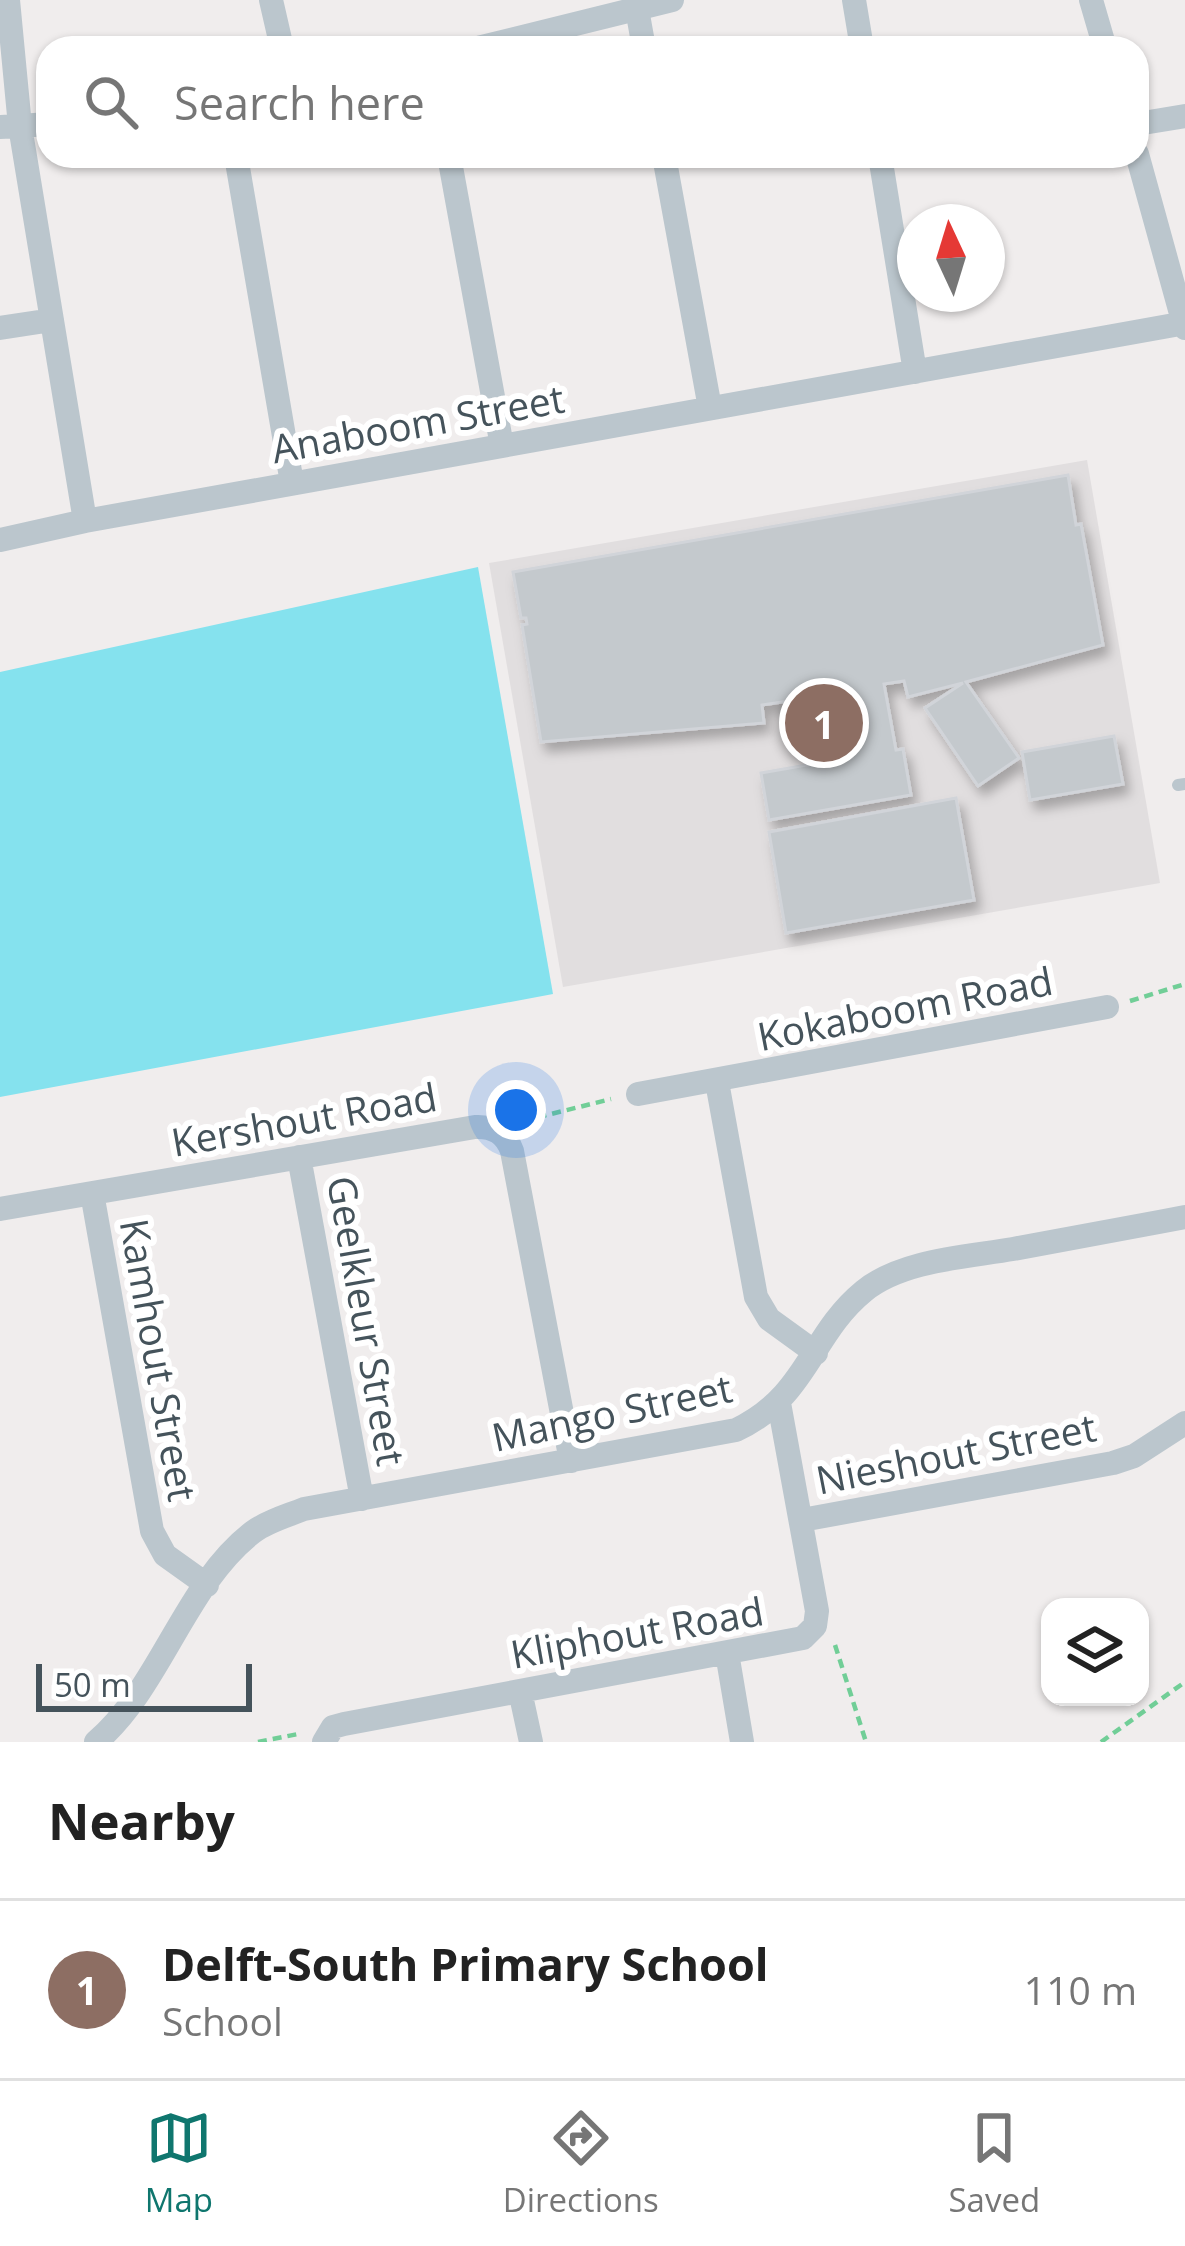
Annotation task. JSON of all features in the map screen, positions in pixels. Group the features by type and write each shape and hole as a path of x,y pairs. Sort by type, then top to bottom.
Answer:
{"street":[{"path":"8,0 10,126 52,320 85,521"},
{"path":"271,0 278,36"},
{"path":"516,36 602,9 671,0"},
{"path":"854,0 860,36"},
{"path":"1091,0 1102,36"},
{"path":"637,8 642,36"},
{"path":"1149,122 1185,116"},
{"path":"238,168 292,483"},
{"path":"451,168 502,446"},
{"path":"666,168 710,409"},
{"path":"882,168 915,371"},
{"path":"1141,168 1185,325"},
{"path":"0,328 52,320"},
{"name":"Anaboom Street","path":"0,540 292,483 1185,325"},
{"name":"Kokaboom Road","path":"638,1094 1107,1007"},
{"name":"Kokaboom Road","path":"717,1082 756,1297 769,1319 816,1354"},
{"name":"Kershout Road","path":"0,1209 476,1127 495,1130 512,1151 571,1461"},
{"name":"Geelkleur Street","path":"299,1157 362,1499"},
{"name":"Kamhout Street","path":"92,1193 152,1531 165,1555 207,1585"},
{"name":"Mango Street","path":"100,1741 207,1585 255,1530 304,1509 736,1430 779,1403 842,1315 865,1290 891,1275 1185,1217"},
{"name":"Kliphout Road","path":"328,1734 520,1691 803,1638 815,1626 818,1611 779,1403"},
{"name":"Nieshout Street","path":"802,1520 1113,1462 1134,1456 1185,1423"},
{"path":"727,1653 742,1742"},
{"path":"520,1691 531,1742"}],"path":[{"path":"1107,1007 1185,984"},
{"path":"495,1130 586,1103 638,1094"},
{"path":"815,1626 838,1648 866,1742"},
{"path":"1101,1742 1185,1682"},
{"path":"258,1742 328,1734"}],"shaded area":[{"path":"1087,460 1160,883 563,987 489,563"}],"water":[{"path":"478,567 553,994 0,1097 0,672"}],"building":[{"path":"1068,475 1103,645 966,682 1019,758 978,786 925,708 963,683 908,697 904,681 884,684 896,750 903,749 911,795 769,820 761,773 852,757 847,732 796,741 789,701 762,705 764,723 541,742 522,625 527,624 521,618 513,572"},
{"path":"1114,736 1123,784 1030,800 1022,752"},
{"path":"956,798 974,900 786,933 769,832"}],"place":[{"name":"Delft-South Primary School","path":"824,723"}]}
